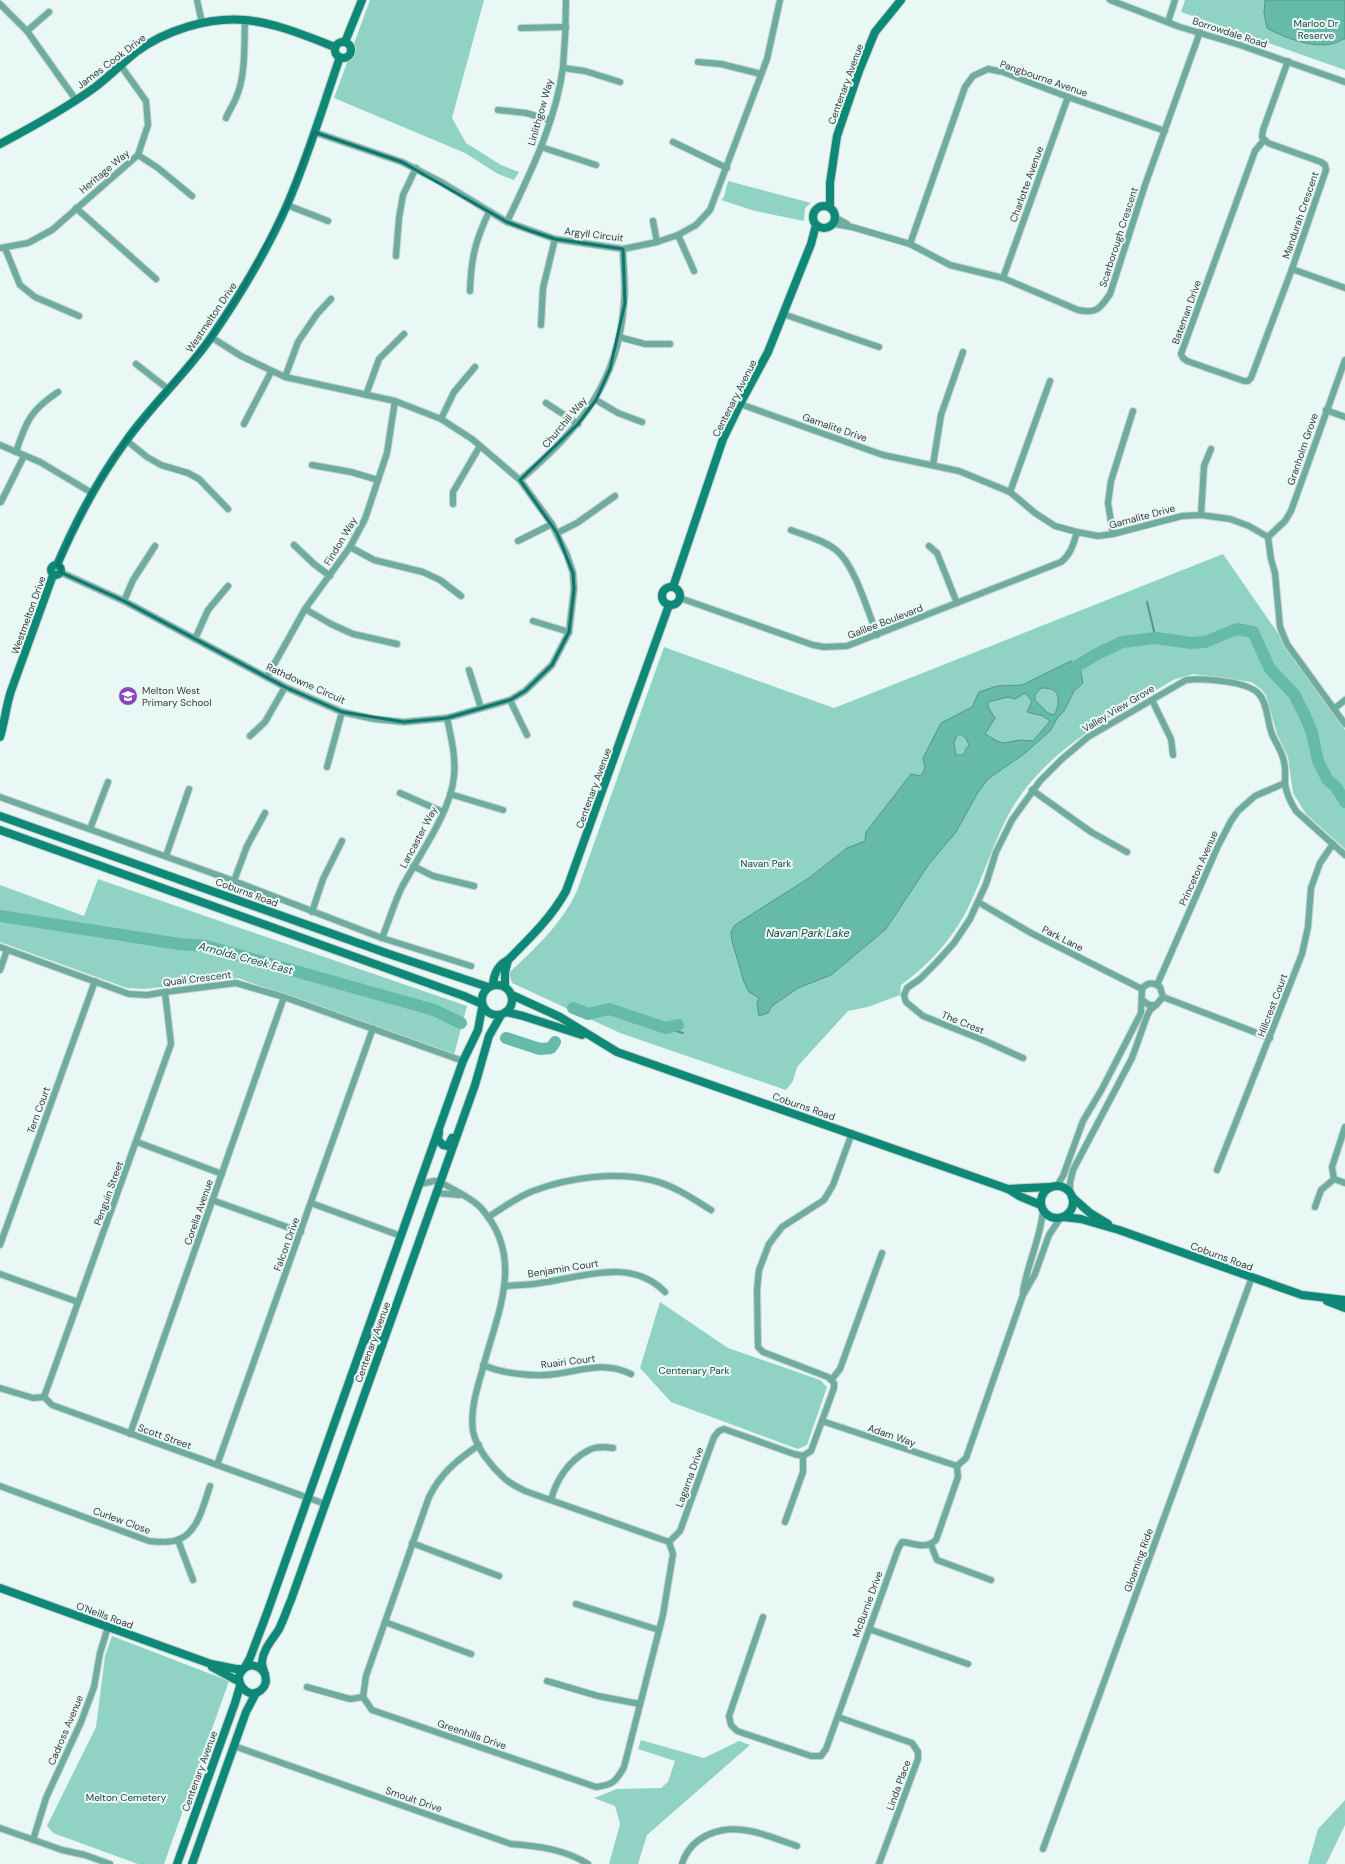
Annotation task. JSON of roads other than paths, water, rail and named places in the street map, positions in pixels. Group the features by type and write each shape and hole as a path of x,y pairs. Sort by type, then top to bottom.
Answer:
{"street":[{"path":"197,0 202,23"},
{"path":"345,42 362,0"},
{"name":"Linlithgow Way","path":"507,222 541,147 550,120 562,68 566,27 566,0"},
{"name":"Argyll Circuit","path":"314,132 416,168 507,222 554,239 622,249 657,242 678,235 696,225 710,210 761,74 775,29 780,0"},
{"name":"Centenary Avenue","path":"830,207 830,183 837,136 859,71 875,32 901,0"},
{"name":"Borrowdale Road","path":"1110,0 1168,22 1345,82"},
{"path":"1168,22 1175,0"},
{"path":"0,4 27,31 76,100"},
{"path":"27,31 49,12"},
{"path":"226,118 236,98 243,70 244,20"},
{"name":"James Cook Drive","path":"0,144 76,100 148,44 202,23 244,20 273,25 335,47"},
{"path":"521,28 566,27"},
{"name":"Scarborough Crescent","path":"835,221 910,244 950,265 1003,278 1078,310 1090,313 1102,307 1110,294 1145,185 1200,32"},
{"path":"340,42 345,42 350,47 350,52 347,56 340,57 336,54 335,47 340,42"},
{"name":"Westmelton Drive","path":"0,737 6,716 3,708 70,535 92,493 126,440 211,337 243,288 287,205 340,57"},
{"path":"698,62 721,64 761,74"},
{"path":"1264,140 1263,130 1288,62"},
{"name":"Heritage Way","path":"2,248 28,243 52,230 138,155 148,125 146,101 121,66"},
{"path":"562,68 584,71 620,82"},
{"name":"Pangbourne Avenue","path":"910,244 965,87 973,76 988,69 1003,72 1068,97 1165,131"},
{"name":"Charlotte Avenue","path":"1003,278 1068,97"},
{"path":"498,110 526,113 550,120"},
{"name":"Mandurah Crescent","path":"1264,140 1270,144 1321,162 1326,167 1325,176 1292,269 1345,288"},
{"name":"Bateman Drive","path":"1264,140 1254,151 1181,354 1183,358 1187,361 1244,381 1248,381 1251,378 1292,269"},
{"path":"673,142 727,168"},
{"path":"541,147 596,165"},
{"path":"138,155 158,168 192,196"},
{"path":"396,256 399,218 403,195 416,168"},
{"name":"Centenary Avenue","path":"821,206 830,183"},
{"path":"287,205 328,221"},
{"path":"821,206 830,207 834,212 835,221 829,227 820,227 813,217 814,213 821,206"},
{"path":"76,208 156,279"},
{"path":"470,291 470,265 478,235 489,212"},
{"path":"653,221 657,242"},
{"name":"Centenary Avenue","path":"673,587 723,439 768,352 811,244 820,227"},
{"path":"678,235 694,271"},
{"path":"541,325 542,288 554,239"},
{"path":"2,248 20,285 35,297 79,316"},
{"name":"Churchill Way","path":"520,480 549,455 578,424 596,400 610,369 620,337 625,303 622,249"},
{"path":"285,377 298,342 317,314 331,299"},
{"path":"783,314 879,347"},
{"path":"366,395 379,359 404,334"},
{"name":"Rathdowne Circuit","path":"57,571 124,601 285,687 342,712 374,719 404,722 447,718 510,700 525,691 552,665 569,632 574,589 573,573 552,524 520,480 480,446 441,419 395,401 285,377 271,372 241,356 211,337"},
{"path":"620,337 645,344 670,344"},
{"path":"933,465 941,414 963,352"},
{"name":"Granholm Grove","path":"1268,537 1285,521 1291,511 1345,360"},
{"path":"136,364 168,390"},
{"path":"441,419 454,392 475,367"},
{"path":"244,424 271,372"},
{"path":"1010,492 1050,381"},
{"path":"16,452 23,430 32,414 43,402 58,392"},
{"path":"596,400 618,413 642,422"},
{"name":"Findon Way","path":"267,677 306,609 350,547 365,519 387,453 395,401"},
{"path":"546,403 578,424"},
{"name":"Gamalite Drive","path":"740,404 883,455 959,472 1010,492 1035,513 1055,526 1077,532 1098,536 1113,534 1182,516 1201,515 1230,519 1249,526 1268,537"},
{"path":"1326,410 1345,417"},
{"path":"1113,534 1108,503 1111,481 1133,411"},
{"path":"126,440 147,457 161,465 199,479 228,509"},
{"path":"0,445 40,462 92,493"},
{"path":"454,504 453,492 480,446"},
{"path":"1201,515 1204,466 1211,449"},
{"path":"0,502 24,456"},
{"path":"312,466 351,472 378,480"},
{"path":"557,533 577,523 615,496"},
{"path":"518,541 552,524"},
{"path":"791,530 821,542 836,550 846,561 877,635"},
{"name":"Galilee Boulevard","path":"680,598 813,645 824,648 847,646 1060,562 1068,556 1077,532"},
{"path":"1268,537 1271,559 1275,572 1280,627 1288,644 1345,724"},
{"path":"294,545 314,564 330,576"},
{"path":"124,601 133,580 155,546"},
{"path":"929,546 937,553 957,603"},
{"path":"350,547 374,560 422,572 440,580 461,596"},
{"path":"195,639 208,610 228,586"},
{"path":"667,587 673,587 679,592 680,598 677,603 669,605 663,602 661,594 667,587"},
{"name":"Centenary Avenue","path":"490,986 501,964 508,960 546,922 558,906 566,891 669,605"},
{"path":"306,609 331,624 353,634 397,644"},
{"path":"533,621 569,632"},
{"path":"469,670 481,708"},
{"name":"Valley View Grove","path":"904,995 907,988 920,979 954,943 970,919 978,902 996,852 1012,820 1032,790 1062,759 1088,737 1186,680 1200,679 1250,687 1259,694 1264,702 1272,735 1283,754 1286,770 1285,784 1291,803 1296,811 1345,855"},
{"path":"250,736 265,722 285,687"},
{"path":"510,700 526,735"},
{"path":"1152,700 1171,739 1173,755"},
{"path":"1334,709 1345,700"},
{"path":"327,767 342,712"},
{"name":"Lancaster Way","path":"382,938 401,889 431,838 450,794 454,777 454,754 447,718"},
{"path":"90,829 108,782"},
{"name":"Princeton Avenue","path":"1157,985 1218,846 1231,821 1238,811 1255,796 1285,784"},
{"path":"166,856 189,789"},
{"path":"1032,790 1091,832 1127,852"},
{"path":"400,793 443,812"},
{"path":"450,794 503,810"},
{"name":"Coburns Road","path":"0,797 234,881 382,938 471,966"},
{"path":"234,881 247,846 265,813"},
{"name":"Coburns Road","path":"0,816 379,950 490,986"},
{"path":"0,830 374,964 482,1006 491,1014 503,1014 512,1005 512,995 505,986 505,972 508,960"},
{"path":"312,912 323,879 342,841"},
{"name":"Hillcrest Court","path":"1217,1170 1302,954 1308,927 1311,888 1314,875 1333,844"},
{"path":"414,866 433,876 474,886"},
{"name":"Park Lane","path":"978,902 1031,933 1142,989"},
{"name":"Quail Crescent","path":"0,947 129,994 148,996 165,992 236,983 284,997 464,1061"},
{"path":"0,970 7,950"},
{"path":"374,964 379,950"},
{"name":"Tern Court","path":"0,1245 95,981"},
{"path":"991,1580 937,1560 931,1545 936,1540 958,1477 957,1466 966,1458 1023,1295 1035,1274 1049,1235 1072,1206 1070,1183 1073,1170 1132,1058 1150,1010 1162,997 1162,991 1157,985 1150,983 1142,989 1140,996 1142,1000 1141,1013 1102,1089 1083,1121 1063,1176 1053,1187 1042,1195 1042,1222 1026,1275 1023,1295"},
{"path":"482,1006 482,995 490,986 505,986"},
{"name":"Penguin Street","path":"44,1397 171,1044 165,992"},
{"name":"Coburns Road","path":"512,995 560,1018 617,1052 852,1133 1008,1189 1042,1207"},
{"name":"The Crest","path":"904,995 906,1002 923,1016 983,1040 1022,1058"},
{"name":"Corella Avenue","path":"130,1434 284,997"},
{"path":"1162,997 1270,1038"},
{"path":"1142,1000 1149,1005 1156,1005"},
{"name":"Centenary Avenue","path":"244,1668 250,1658 308,1498 464,1061 478,1030 482,1006"},
{"name":"Centenary Avenue","path":"265,1674 262,1662 266,1650 279,1629 291,1600 468,1105 489,1036 503,1014"},
{"name":"Coburns Road","path":"503,1014 523,1016 594,1039"},
{"name":"Falcon Drive","path":"218,1465 373,1028"},
{"path":"439,1130 438,1140 443,1145 448,1146 452,1142 459,1119 468,1105"},
{"path":"1334,1179 1332,1167 1345,1127"},
{"path":"832,1379 763,1352 758,1348 757,1290 759,1270 769,1244 782,1227 824,1200 833,1185 852,1133"},
{"path":"136,1142 222,1174"},
{"path":"488,1217 533,1191 582,1178 620,1177 650,1180 683,1192 711,1210"},
{"path":"1334,1179 1345,1183"},
{"path":"1315,1207 1322,1190 1334,1179"},
{"path":"420,1184 434,1181 440,1182 479,1206 488,1217 501,1244 505,1263 506,1286 502,1304 475,1392 473,1431 479,1445 493,1467 505,1480 525,1491 669,1542"},
{"path":"1053,1187 1064,1188 1071,1195"},
{"name":"Coburns Road","path":"1008,1189 1053,1187"},
{"path":"436,1193 462,1195"},
{"name":"Coburns Road","path":"1071,1195 1095,1216 1119,1230"},
{"path":"212,1200 300,1232"},
{"path":"311,1203 401,1236"},
{"path":"1042,1207 1050,1217 1062,1217"},
{"name":"Coburns Road","path":"1062,1217 1082,1220 1119,1230 1302,1295 1345,1300"},
{"path":"832,1379 840,1369 882,1253"},
{"name":"Benjamin Court","path":"506,1286 545,1282 580,1274 613,1271 640,1275 655,1282 665,1292"},
{"path":"0,1274 78,1302"},
{"name":"Gloaming Ride","path":"1043,1849 1252,1277"},
{"name":"Coburns Road","path":"1319,1297 1345,1308"},
{"path":"364,1340 370,1338 378,1339 382,1341 382,1345"},
{"name":"Ruairi Court","path":"484,1365 490,1368 527,1374 555,1374 597,1367 618,1367 631,1374"},
{"path":"785,1522 803,1472 803,1456 811,1451 834,1388 832,1379"},
{"name":"Scott Street","path":"0,1388 33,1398 44,1397 52,1405 325,1504"},
{"name":"Adam Way","path":"822,1421 957,1466"},
{"name":"Lagarna Drive","path":"669,1542 680,1531 714,1437 719,1431 724,1429 803,1456"},
{"path":"307,1687 350,1699 363,1697 366,1676 429,1497 437,1481 457,1460 479,1445"},
{"path":"550,1500 555,1484 570,1464 588,1450 600,1447 613,1448"},
{"name":"Curlew Close","path":"0,1486 149,1541 163,1542 178,1540"},
{"path":"193,1580 178,1540 189,1533 200,1517 210,1486"},
{"name":"Greenhills Drive","path":"363,1697 372,1710 596,1787 608,1786 618,1778 624,1767 659,1630 673,1554 669,1542"},
{"name":"McBurnie Drive","path":"762,1617 729,1716 731,1725 737,1731 804,1754 821,1756 826,1749 838,1718 898,1549 902,1542 921,1546 931,1545"},
{"path":"412,1543 499,1576"},
{"name":"O'Neills Road","path":"0,1588 203,1660 232,1669 244,1668"},
{"path":"576,1604 659,1630"},
{"path":"384,1622 471,1654"},
{"name":"Cadross Avenue","path":"33,1840 46,1798 81,1722 94,1687 100,1653 108,1627"},
{"path":"869,1629 968,1664"},
{"name":"O'Neills Road","path":"203,1660 239,1683"},
{"path":"192,1864 250,1701 265,1684 265,1674 258,1666 253,1665 244,1668 239,1676 239,1683 247,1692 256,1693"},
{"path":"547,1681 598,1696 640,1704"},
{"name":"Centenary Avenue","path":"177,1864 235,1703 239,1683"},
{"name":"Linda Place","path":"838,1718 912,1743 918,1752 918,1759 879,1864"},
{"path":"221,1740 234,1746"},
{"name":"Smoult Drive","path":"234,1746 511,1844 535,1845 562,1851 588,1864"},
{"path":"0,1828 110,1864"},
{"path":"682,1864 692,1846 700,1838 714,1832 731,1829 750,1831 797,1846"}],"water":[{"path":"1265,0 1345,0 1345,39 1326,45 1316,45 1294,40 1275,32 1267,28 1264,13"},
{"name":"Navan Park Lake","path":"1071,661 1080,668 1083,683 1074,691 1064,711 1058,717 1050,731 1024,754 988,779 977,794 956,832 929,864 886,929 831,975 798,988 772,1006 768,1013 759,1016 757,1004 759,998 749,992 744,982 732,941 731,932 735,925 809,878 847,848 865,841 866,832 911,774 921,776 925,768 923,758 941,723 972,707 979,692 997,686 1022,685","holes":["1041,688 1051,689 1058,697 1058,704 1054,715 1048,713 1035,700 1035,695","1025,693 1032,701 1027,712 1043,716 1050,721 1033,741 1020,740 1004,743 985,734 995,718 988,707 988,702 1008,697 1015,699","960,734 966,738 969,745 965,750 965,753 962,755 956,755 954,743 956,737"]}],"waterway":[{"path":"1147,602 1154,631 1153,638"},
{"path":"1077,666 1122,642 1156,638 1191,643 1205,642 1237,629 1253,632 1270,669 1294,694 1312,733 1318,761 1327,779 1336,787 1345,802"},
{"name":"Arnolds Creek East","path":"0,916 179,944 206,946 434,1010 461,1023"},
{"name":"Arnolds Creek East","path":"573,1008 588,1014 609,1009 666,1028 678,1025"},
{"path":"666,1028 683,1033"},
{"name":"Arnolds Creek East","path":"506,1038 540,1049 551,1048 555,1042"}],"place":[{"name":"Melton West Primary School","path":"128,696"}],"park label":[{"name":"Marloo Dr Reserve","path":"1316,28"},
{"name":"Navan Park","path":"766,863"},
{"name":"Centenary Park","path":"694,1370"},
{"name":"Melton Cemetery","path":"126,1797"}]}
